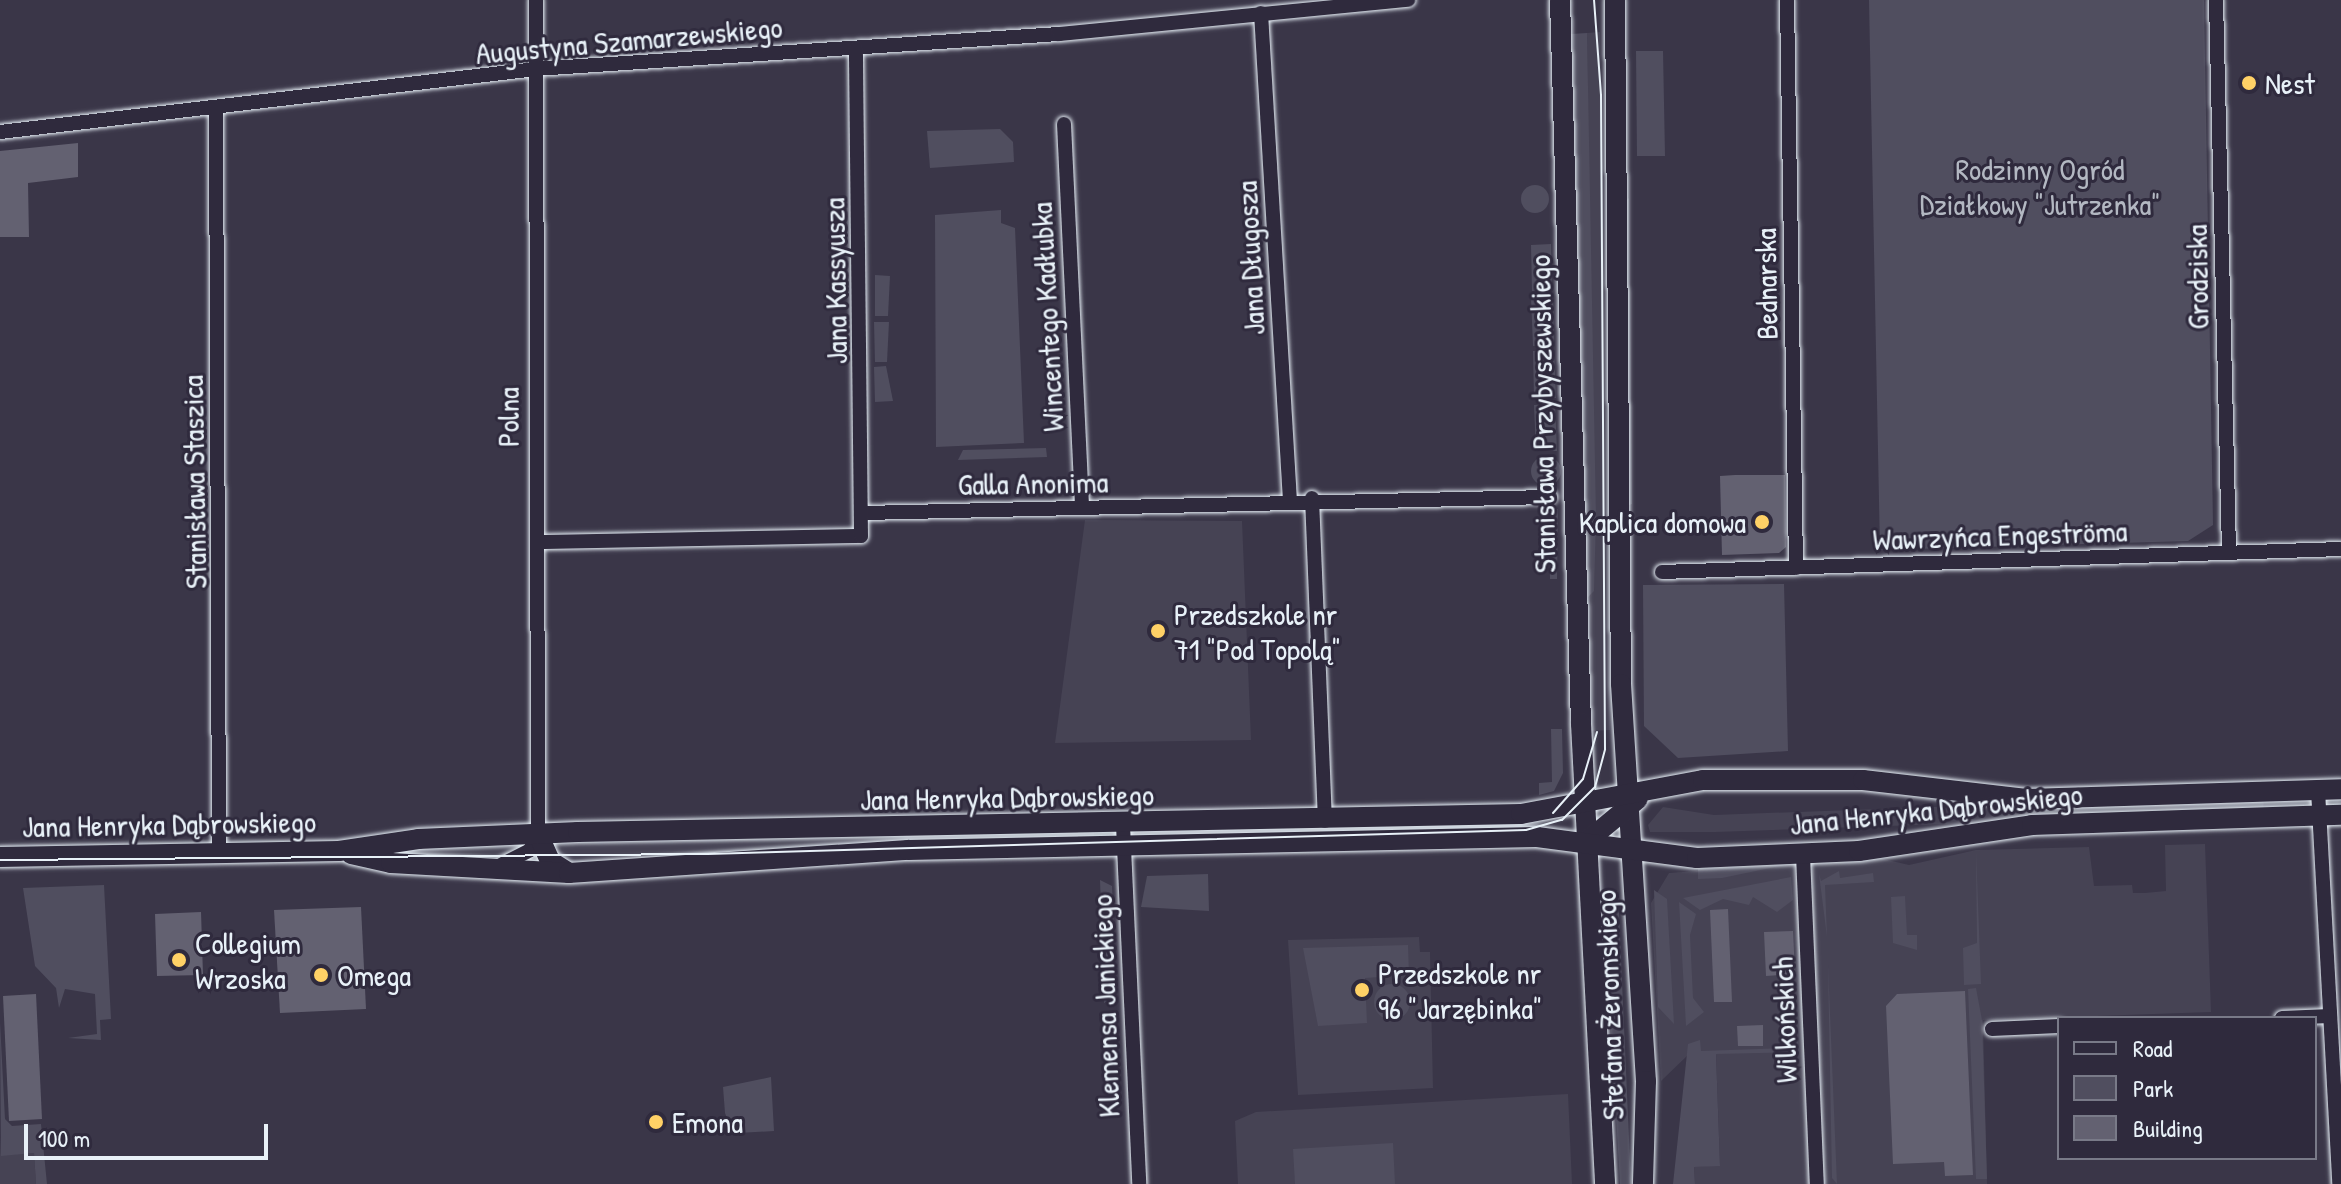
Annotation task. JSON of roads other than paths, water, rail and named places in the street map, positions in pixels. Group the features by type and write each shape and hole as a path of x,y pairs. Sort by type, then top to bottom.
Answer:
{"street":[{"name":"Polna","path":"536,0 538,834"},
{"name":"Augustyna Szamarzewskiego","path":"0,132 536,69 856,48 1261,13 1305,5 1408,0"},
{"name":"Stanisława Przybyszewskiego","path":"1560,0 1586,834"},
{"path":"1615,0 1627,748 1631,807"},
{"name":"Bednarska","path":"1787,0 1796,568"},
{"name":"Grodziska","path":"2216,0 2229,553"},
{"name":"Jana Długosza","path":"1261,13 1290,500"},
{"name":"Jana Kassyusza","path":"856,48 864,513"},
{"name":"Stanisława Staszica","path":"216,109 224,816 218,826 219,853"},
{"name":"Wincentego Kadłubka","path":"1064,124 1082,508"},
{"name":"Galla Anonima","path":"864,513 1312,498 1550,497"},
{"path":"1312,498 1325,821"},
{"path":"539,542 850,541 864,531 864,513"},
{"name":"Wawrzyńca Engeströma","path":"1662,572 2341,549"},
{"path":"1627,748 1643,771 1673,782"},
{"name":"Jana Henryka Dąbrowskiego","path":"1586,834 1673,782 1851,779 2027,799 2341,789"},
{"path":"2318,790 2339,1184"},
{"name":"Jana Henryka Dąbrowskiego","path":"339,851 489,870 569,873 1325,821 1537,813 1584,804 1631,807"},
{"name":"Stefana Żeromskiego","path":"1631,807 1646,1081 1643,1184"},
{"name":"Jana Henryka Dąbrowskiego","path":"0,857 339,851 418,839 538,834 1586,834 1633,848 1697,858 1803,855 2018,826 2341,815"},
{"path":"489,870 530,850 538,834"},
{"path":"538,834 550,861 569,873"},
{"name":"Stefana Żeromskiego","path":"1586,834 1605,1184"},
{"name":"Klemensa Janickiego","path":"1123,835 1139,1184"},
{"name":"Wilkońskich","path":"1803,855 1817,1184"},
{"path":"2317,1017 2330,1016"},
{"path":"1992,1029 2057,1026"}],"tram line":[{"path":"0,860 708,854 1526,830 1562,820 1595,787 1605,749 1601,95 1594,0"},
{"path":"1553,813 1583,779 1597,732"}],"place":[{"name":"Nest","path":"2249,83"},
{"name":"Kaplica domowa","path":"1762,522"},
{"name":"Przedszkole nr 71 \"Pod Topolą\"","path":"1158,631"},
{"name":"Collegium Wrzoska","path":"179,960"},
{"name":"Omega","path":"321,975"},
{"name":"Przedszkole nr 96 \"Jarzębinka\"","path":"1362,990"},
{"name":"Emona","path":"656,1122"}],"park label":[{"name":"Rodzinny Ogród Działkowy \"Jutrzenka\"","path":"2040,186"}]}
